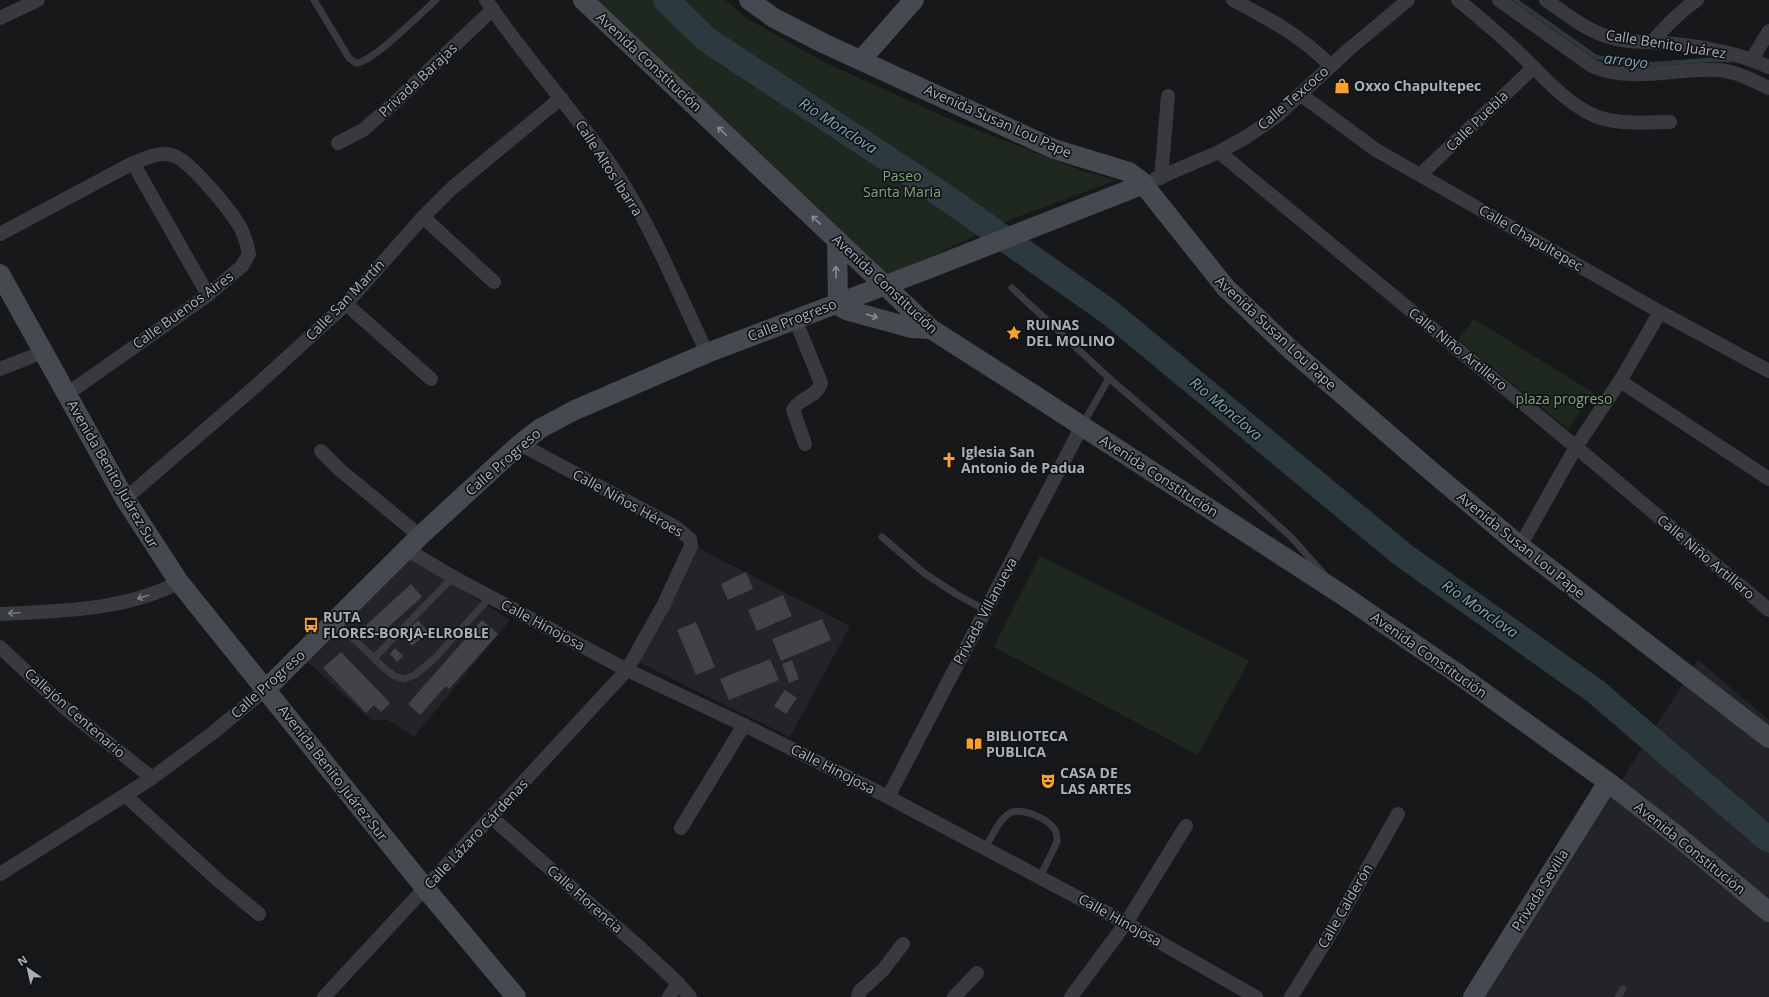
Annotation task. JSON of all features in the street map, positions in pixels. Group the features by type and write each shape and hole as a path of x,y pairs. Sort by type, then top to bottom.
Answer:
{"street":[{"path":"0,18 38,0"},
{"name":"Avenida Constitución","path":"583,0 931,329 1344,596 1458,674 1608,782 1676,835 1769,912"},
{"name":"Avenida Susan Lou Pape","path":"749,0 774,18 825,44 1054,149 1129,172 1152,181 1226,288 1291,350 1520,546 1769,738"},
{"path":"861,60 914,0"},
{"path":"1233,0 1278,24 1312,47 1331,66"},
{"name":"Calle Texcoco","path":"1152,181 1218,152 1248,136 1278,115 1331,66 1408,0"},
{"path":"1458,0 1499,34 1556,90 1574,104 1595,116 1611,120 1670,122"},
{"name":"Calle Benito Juárez","path":"1499,0 1592,66 1604,72 1624,74 1717,70 1744,76 1769,88"},
{"name":"Calle Benito Juárez","path":"1546,0 1577,21 1607,37 1675,44 1752,59 1769,67"},
{"path":"1652,42 1670,21 1684,8 1697,0"},
{"name":"Calle Altos Ibarra","path":"489,5 592,138 627,192 650,231 707,353"},
{"name":"Privada Barajas","path":"338,143 363,130 387,110 489,5"},
{"path":"1752,59 1769,32"},
{"name":"Calle Puebla","path":"1421,174 1534,67"},
{"name":"Calle Chapultepec","path":"1300,94 1376,150 1421,174 1660,312 1769,371"},
{"path":"1152,181 1168,96"},
{"name":"Calle San Martín","path":"125,499 257,386 346,304 423,217 451,189 561,98"},
{"name":"Calle Niño Artillero","path":"1218,152 1576,447 1769,610"},
{"name":"Calle Buenos Aires","path":"0,234 134,163 155,155 165,154 177,157 188,166 214,194 239,225 247,241 249,254 242,266 208,295 67,394"},
{"path":"134,163 208,295"},
{"name":"Calle Progreso","path":"0,874 126,796 214,732 266,689 413,543 520,444 542,428 575,410 707,353 885,286 1152,181"},
{"path":"423,217 494,282"},
{"path":"837,240 837,303 846,310 912,328 931,329"},
{"name":"Avenida Benito Juárez Sur","path":"0,274 125,499 179,582 424,888 516,997"},
{"path":"346,304 431,379"},
{"path":"1520,546 1576,447 1620,381 1660,312"},
{"path":"795,319 821,383 818,390 796,405 793,410 805,444"},
{"path":"0,369 44,352"},
{"path":"1620,381 1769,479"},
{"name":"Privada Villanueva","path":"888,797 1082,426"},
{"name":"Calle Niños Héroes","path":"520,444 677,528 686,535 691,542 689,552 663,606 627,670"},
{"name":"Calle Hinojosa","path":"321,451 413,543 453,577 627,670 744,725 888,797 1126,923 1256,997"},
{"path":"0,614 77,609 130,600 152,594 179,582"},
{"name":"Callejón Centenario","path":"0,647 66,709 152,778"},
{"name":"Calle Lázaro Cárdenas","path":"324,997 627,670"},
{"path":"681,828 744,725"},
{"name":"Privada Sevilla","path":"1473,997 1608,782"},
{"path":"126,796 259,914"},
{"name":"Calle Calderón","path":"1291,997 1329,936 1398,814"},
{"name":"Calle Florencia","path":"491,817 610,920 678,982 690,997"},
{"path":"1071,997 1126,923 1186,826"},
{"path":"858,997 860,991 883,970 903,944"},
{"path":"954,997 977,973"},
{"path":"668,997 678,982"}],"lane":[{"path":"314,0 349,58 356,64 361,63 380,50 436,0"},
{"path":"1012,288 1062,332 1108,378 1232,484 1291,537 1344,596"},
{"path":"1082,426 1108,378"},
{"path":"882,538 924,573 956,594 985,610"},
{"path":"374,658 453,577"},
{"path":"335,621 394,676 404,678 414,675 435,658 490,597"},
{"path":"985,848 1000,823 1011,812 1029,812 1053,826 1058,836 1057,842 1040,877"},
{"path":"1618,997 1623,989"}],"shaded area":[{"path":"698,548 850,626 790,737 638,662"},
{"path":"408,556 510,620 414,737 386,719 372,721 306,660"},
{"path":"1698,660 1769,720 1769,997 1484,997"}],"green space":[{"name":"Paseo Santa Maria","path":"591,0 725,0 748,19 826,63 954,121 1083,171 1117,180 1009,220 888,277"},
{"name":"plaza progreso","path":"1474,319 1594,393 1568,429 1458,339"},
{"path":"1040,556 1249,661 1198,755 994,647"}],"building":[{"path":"746,572 753,589 728,600 721,584"},
{"path":"411,584 422,597 375,639 364,627"},
{"path":"783,595 792,616 757,631 748,610"},
{"path":"822,619 831,640 781,661 772,639"},
{"path":"418,620 428,632 412,646 402,635"},
{"path":"482,620 498,634 449,689 446,686 420,715 408,704"},
{"path":"696,622 715,667 696,675 677,630"},
{"path":"395,648 403,656 397,662 390,654"},
{"path":"341,652 390,703 381,712 374,705 366,713 323,668"},
{"path":"770,659 779,680 729,700 720,679"},
{"path":"792,660 799,679 789,683 782,664"},
{"path":"785,690 797,698 786,714 774,706"}],"waterway":[{"name":"Rio Monclova","path":"666,0 706,39 941,194 1109,312 1403,555 1595,691 1769,840"},
{"name":"arroyo","path":"1515,0 1596,57 1641,65 1708,60 1730,60"}],"place":[{"name":"Oxxo Chapultepec","path":"1342,86"},
{"name":"RUINAS DEL MOLINO","path":"1014,333"},
{"name":"Iglesia San Antonio de Padua","path":"949,460"},
{"name":"RUTA FLORES-BORJA-ELROBLE","path":"311,625"},
{"name":"BIBLIOTECA PUBLICA","path":"974,744"},
{"name":"CASA DE LAS ARTES","path":"1048,781"}]}
